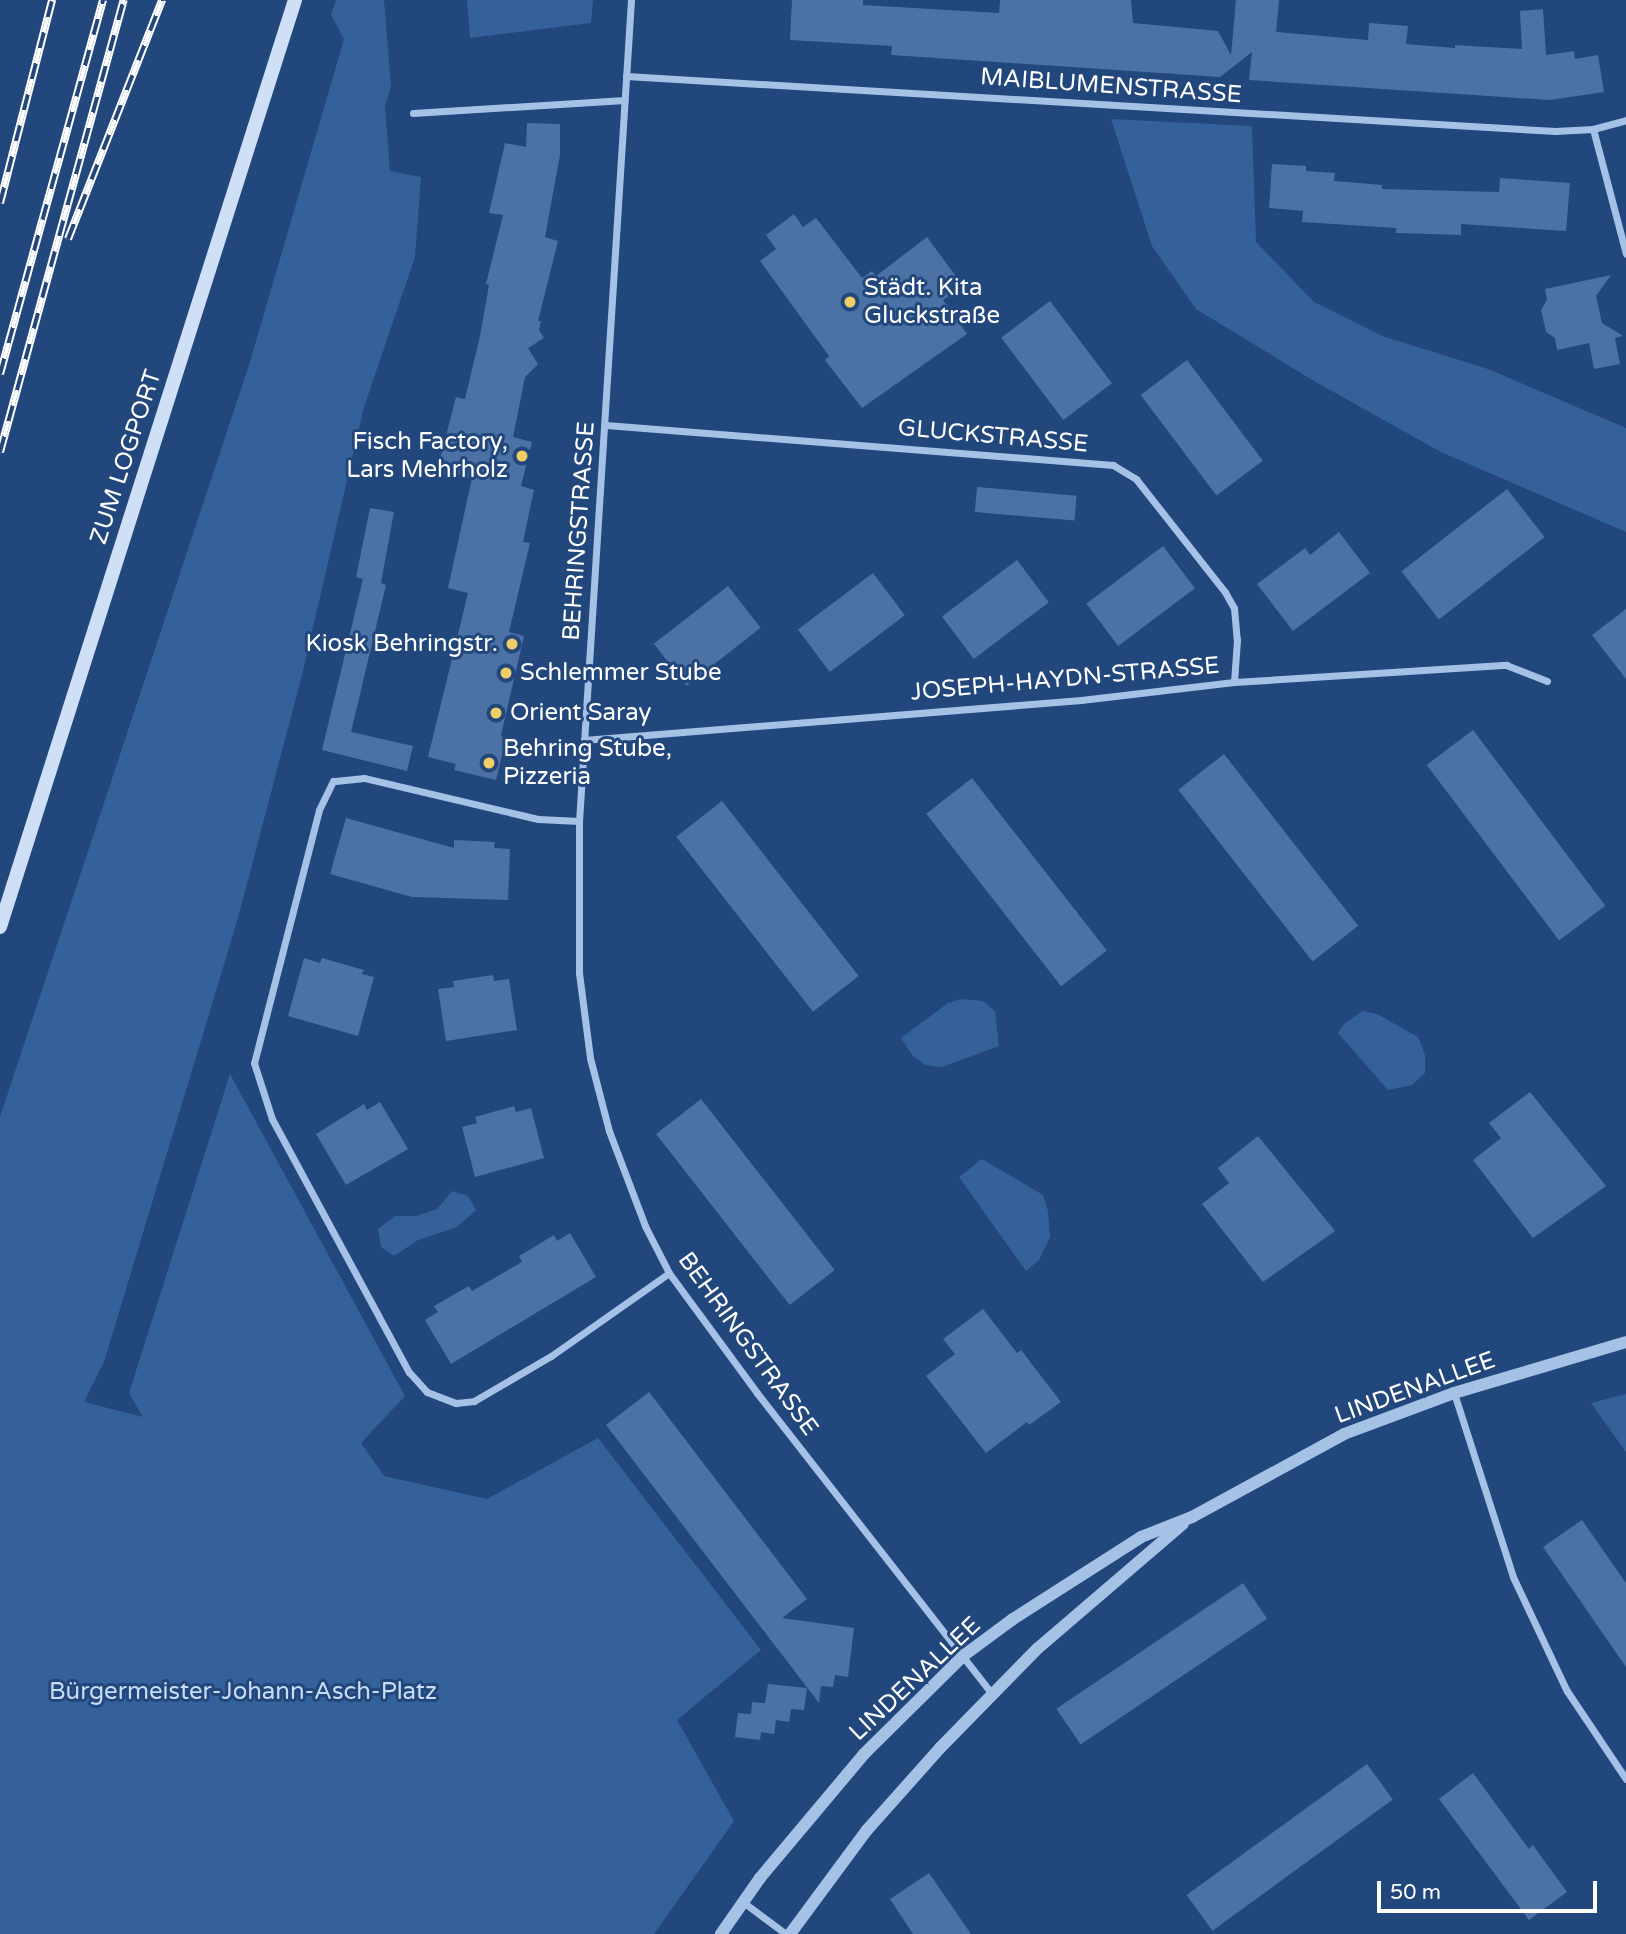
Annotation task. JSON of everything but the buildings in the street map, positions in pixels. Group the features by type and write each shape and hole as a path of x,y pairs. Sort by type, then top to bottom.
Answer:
{"main road":[{"name":"ZUM LOGPORT","path":"0,927 295,0"}],"street":[{"name":"BEHRINGSTRASSE","path":"631,0 579,821 579,973 590,1058 608,1131 645,1226 669,1273 757,1393 993,1695"},
{"name":"MAIBLUMENSTRASSE","path":"626,76 1541,131 1593,129 1626,120"},
{"path":"413,114 625,100"},
{"path":"1593,129 1626,254"},
{"name":"GLUCKSTRASSE","path":"606,425 1112,464 1136,479 1225,592 1234,608 1237,640 1234,682"},
{"name":"JOSEPH-HAYDN-STRASSE","path":"584,740 1081,700 1234,682 1506,665 1547,681"},
{"path":"579,821 538,819 364,778 333,781 319,810 254,1063 272,1119 409,1372 427,1392 456,1403 474,1401 551,1356 669,1273"},
{"name":"LINDENALLEE","path":"721,1934 743,1902 863,1754 963,1656 1013,1619 1141,1537 1192,1517 1344,1434 1454,1392 1626,1342"},
{"path":"1454,1392 1513,1577 1567,1691 1626,1779"},
{"name":"LINDENALLEE","path":"788,1934 867,1830 940,1748 1037,1649 1192,1517"},
{"path":"743,1902 788,1934"}],"green space":[{"name":"Bürgermeister-Johann-Asch-Platz","path":"336,0 384,0 391,86 385,107 390,171 421,177 415,257 364,407 302,675 238,918 104,1362 84,1402 143,1417 129,1393 230,1074 405,1396 361,1443 384,1476 487,1499 598,1438 761,1650 677,1720 734,1821 654,1934 0,1934 0,1117 250,362 344,39 331,15"},
{"path":"467,0 593,0 591,23 470,38"},
{"path":"1111,119 1252,126 1256,242 1314,302 1382,336 1488,369 1626,428 1626,532 1441,452 1314,381 1196,309 1152,246"},
{"path":"961,999 983,1001 995,1011 999,1046 942,1067 926,1065 913,1056 901,1038 948,1003"},
{"path":"1363,1011 1377,1014 1418,1037 1425,1055 1425,1073 1412,1085 1388,1090 1338,1033 1345,1023"},
{"path":"982,1159 1043,1195 1048,1211 1050,1237 1039,1260 1026,1271 959,1177"},
{"path":"452,1191 468,1196 476,1210 457,1227 418,1240 394,1256 381,1247 378,1229 395,1216 417,1216 437,1209"},
{"path":"1626,1394 1626,1452 1591,1403"}],"railway":[{"path":"0,203 52,0"},
{"path":"0,374 103,0"},
{"path":"0,452 124,0"},
{"path":"68,239 162,0"}],"place":[{"name":"Städt. Kita Gluckstraße","path":"850,302"},
{"name":"Fisch Factory, Lars Mehrholz","path":"522,456"},
{"name":"Kiosk Behringstr.","path":"512,644"},
{"name":"Schlemmer Stube","path":"506,673"},
{"name":"Orient Saray","path":"496,713"},
{"name":"Behring Stube, Pizzeria","path":"489,763"}]}
